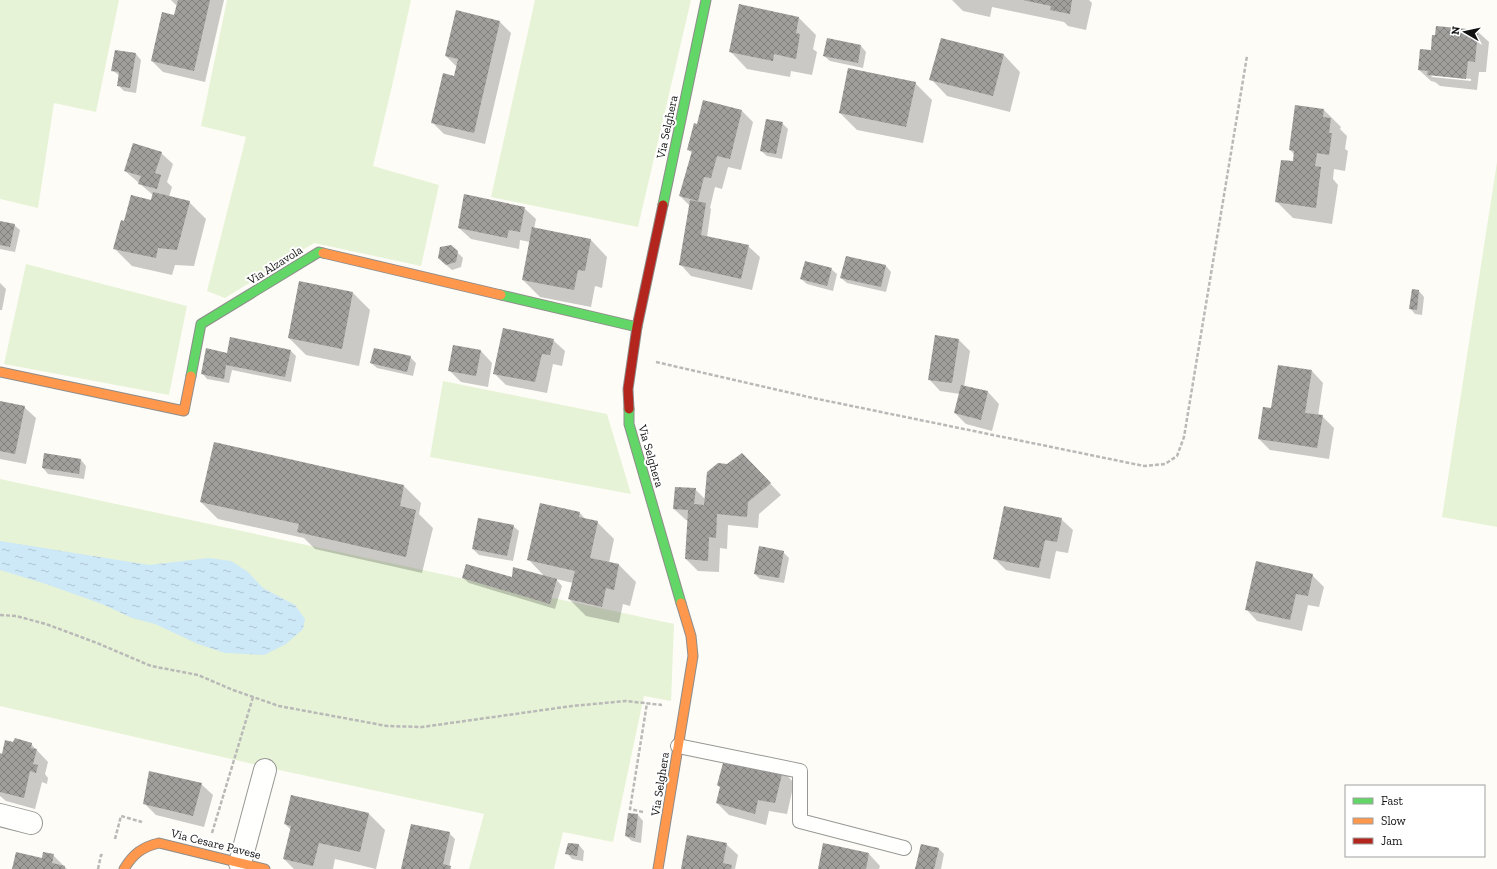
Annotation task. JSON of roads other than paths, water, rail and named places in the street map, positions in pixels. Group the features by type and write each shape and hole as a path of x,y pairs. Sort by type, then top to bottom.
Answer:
{"street":[{"name":"Via Selghera","path":"658,869 693,656 691,636 629,424 628,389 637,328 706,0"},
{"name":"Via Alzavola","path":"0,372 184,411 201,324 319,252 637,328"},
{"path":"240,862 265,770"},
{"path":"0,815 31,823"},
{"name":"Via Cesare Pavese","path":"124,869 133,855 145,846 159,843 265,869"}],"lane":[{"path":"678,746 800,771 800,821 904,848"}],"water":[{"path":"0,541 149,565 209,558 231,561 248,572 263,588 295,605 305,619 303,629 286,644 264,655 225,653 198,644 155,624 132,618 102,604 46,584 0,570"}]}
